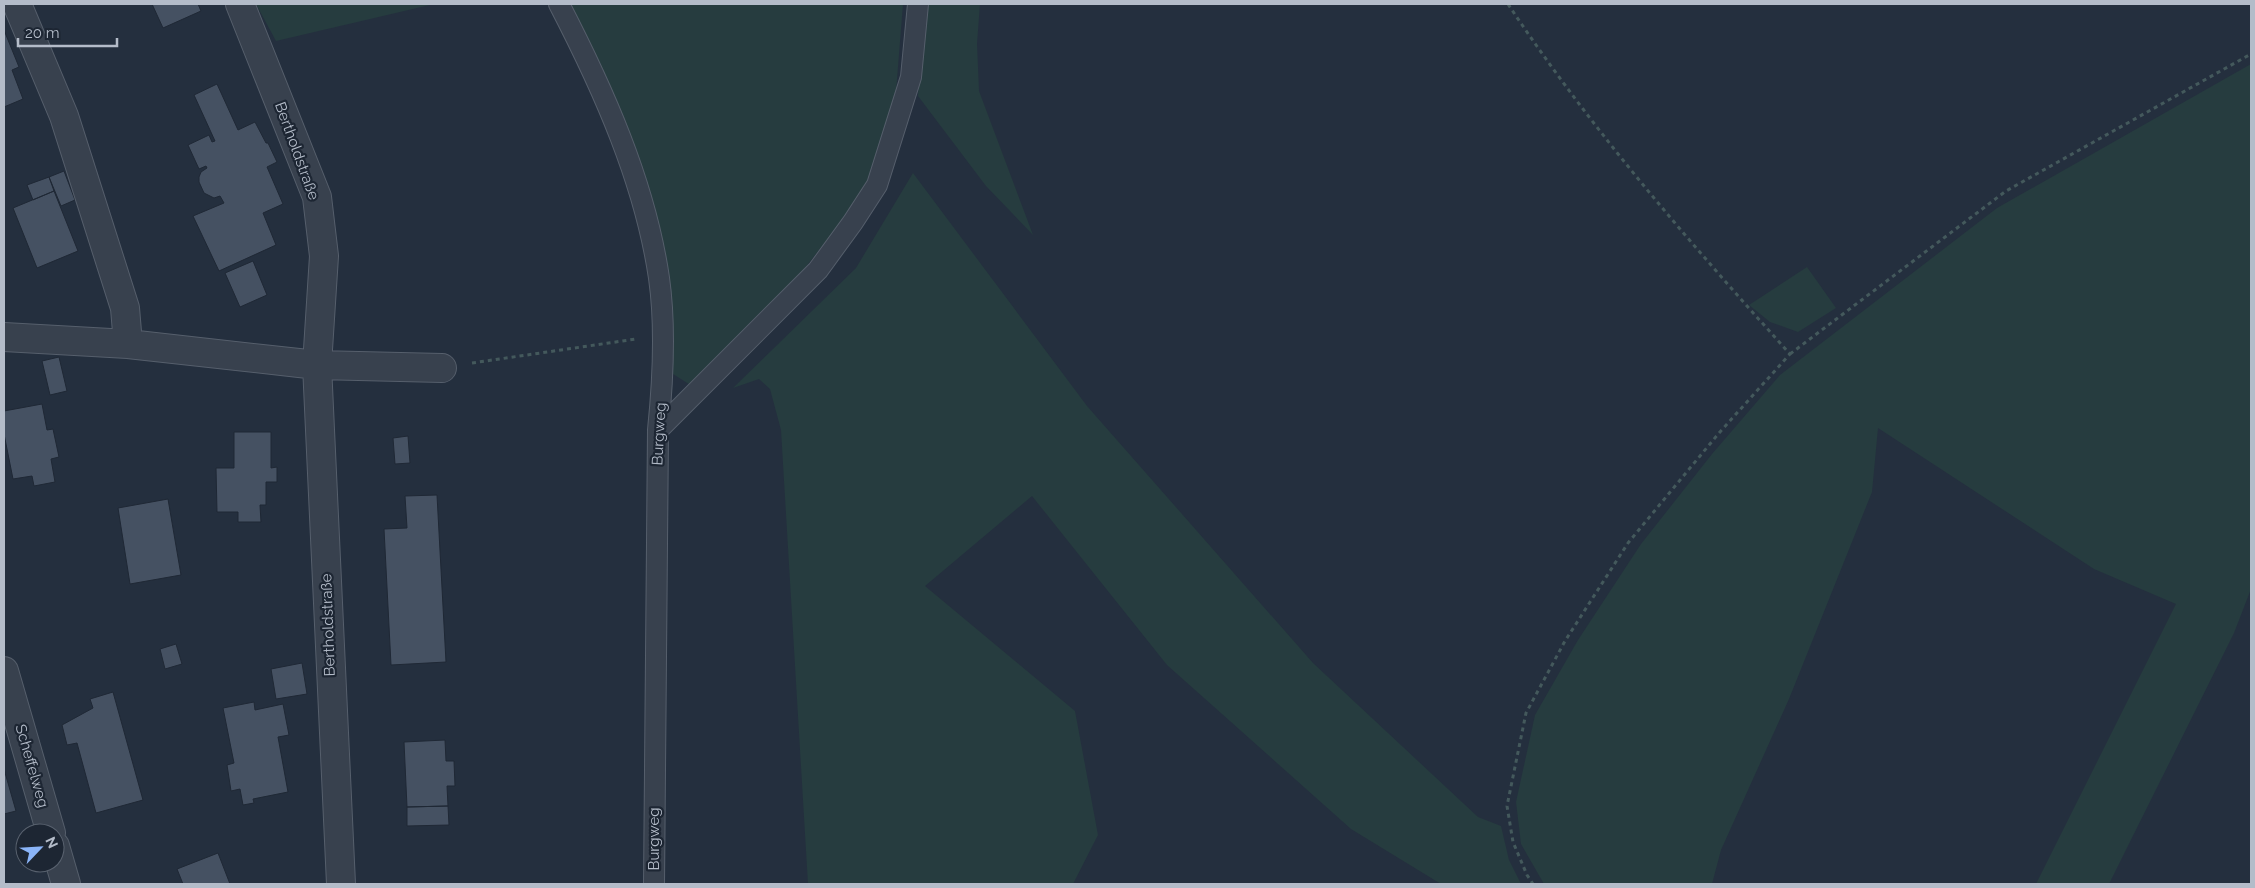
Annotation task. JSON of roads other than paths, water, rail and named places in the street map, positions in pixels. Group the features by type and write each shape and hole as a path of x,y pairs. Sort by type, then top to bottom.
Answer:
{"street":[{"path":"17,4 64,116 125,308 128,344"},
{"name":"Bertholdstraße","path":"240,4 316,197 324,256 317,365 341,884"},
{"path":"4,337 128,344 317,365 442,368"},
{"name":"Scheffelweg","path":"4,671 48,823"}],"lane":[{"name":"Burgweg","path":"559,4 618,130 647,220 659,279 663,384 658,430 654,884"},
{"path":"658,430 818,270 877,185 911,77 918,4"}]}
